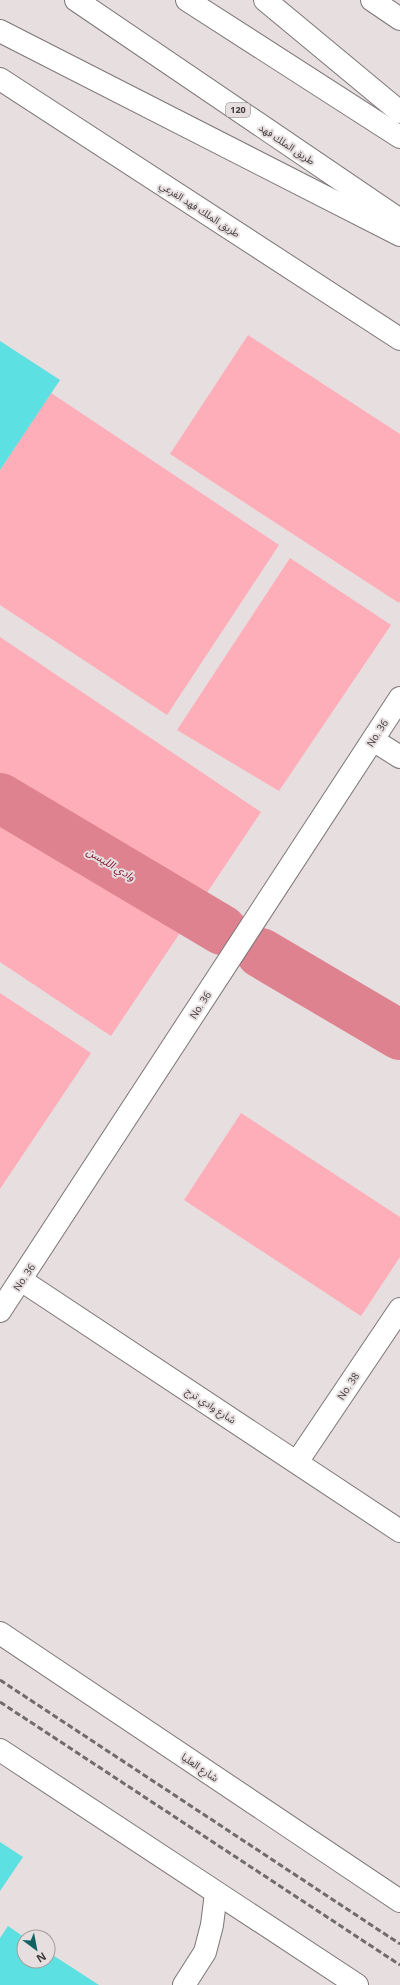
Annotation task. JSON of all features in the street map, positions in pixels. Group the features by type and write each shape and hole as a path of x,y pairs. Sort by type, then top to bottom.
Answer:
{"main road":[{"name":"طريق الملك فهد","path":"76,0 400,220"},
{"path":"187,0 400,137"},
{"path":"265,0 400,112"},
{"path":"372,0 400,19"},
{"path":"0,31 400,235"},
{"name":"طريق الملك فهد الفرعي","path":"0,79 400,339"},
{"name":"No. 36","path":"0,1311 22,1280 400,698"},
{"path":"373,740 400,757"},
{"name":"شارع وادي ترج","path":"22,1280 400,1530"},
{"name":"No. 38","path":"297,1462 400,1309"},
{"name":"شارع العليا","path":"0,1633 400,1901"},
{"path":"0,1750 357,1985"},
{"path":"184,1985 205,1952 212,1926 216,1892"}],"shaded area":[{"path":"248,335 400,434 399,603 170,454"},
{"path":"51,393 279,545 167,715 0,605 0,470"},
{"path":"290,558 391,625 279,791 177,730"},
{"path":"0,637 261,812 111,1036 0,962"},
{"path":"0,993 91,1053 0,1189"},
{"path":"241,1113 400,1217 400,1257 361,1316 184,1200"}],"building":[{"path":"0,341 60,380 0,470"},
{"path":"0,1842 23,1857 0,1891"},
{"path":"8,1926 16,1932 16,1969 56,1969 56,1957 99,1985 0,1985 0,1938"}],"waterway":[{"name":"وادي الليسن","path":"0,798 222,930"},
{"name":"وادي الليسن","path":"261,953 400,1035"}],"railway":[{"path":"0,1680 400,1944"},
{"path":"0,1702 400,1965"}]}
